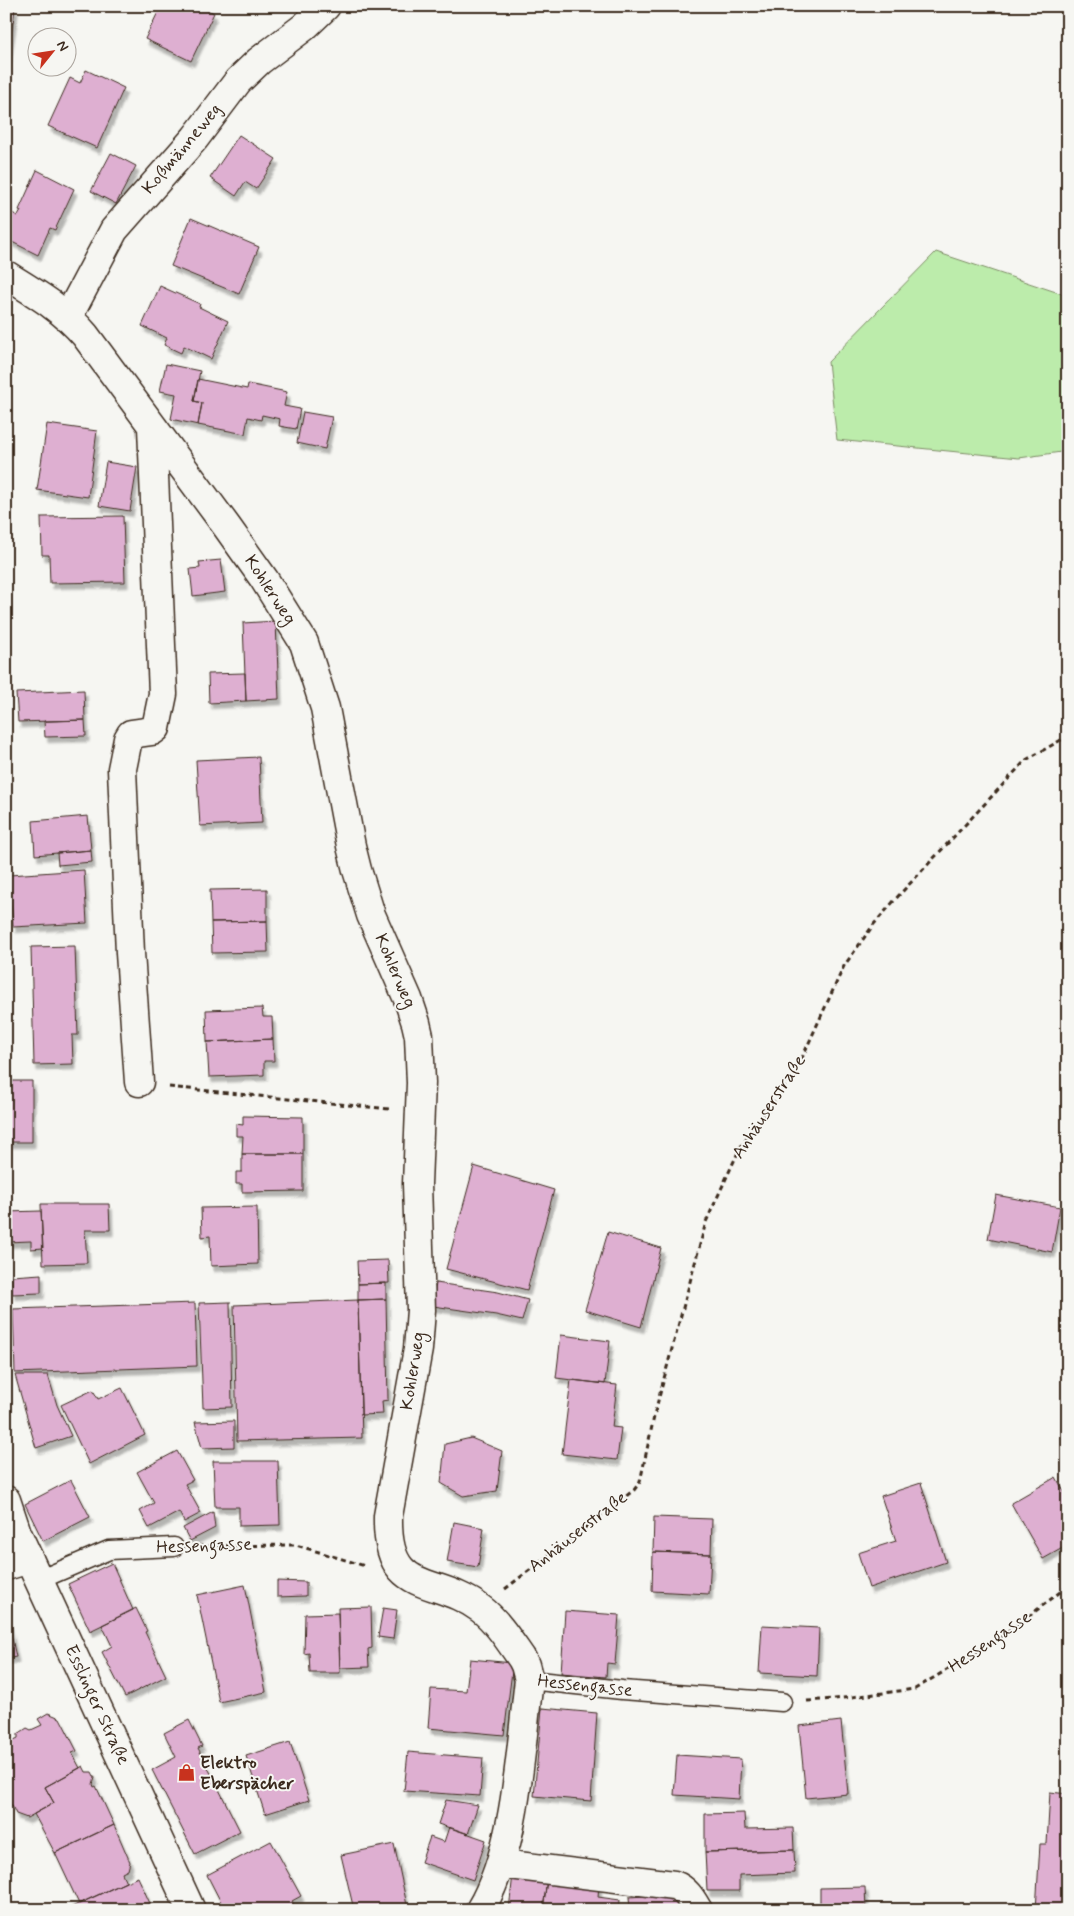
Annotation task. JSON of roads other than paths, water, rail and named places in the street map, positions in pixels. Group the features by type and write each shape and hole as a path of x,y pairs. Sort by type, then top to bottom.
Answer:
{"street":[{"name":"Koßmänneweg","path":"68,317 114,230 199,133 238,81 259,61 304,27 326,6"},
{"name":"Kohlerweg","path":"6,275 47,300 68,317 85,335 264,579 300,634 308,651 328,725 351,846 359,877 371,915 416,1023 420,1055 417,1184 420,1330 388,1516 390,1549 400,1567"},
{"path":"139,1082 130,952 122,769 128,739 131,734 152,731 156,728 163,694 152,427"},
{"name":"Esslinger Straße","path":"6,1500 17,1532 25,1568 191,1910"},
{"name":"Hessengasse","path":"400,1567 414,1580 458,1597 481,1609 522,1659 526,1665 529,1680"},
{"path":"480,1910 491,1890 501,1864 513,1806 529,1680"},
{"path":"501,1864 674,1885 684,1890 698,1910"}],"lane":[{"name":"Hessengasse","path":"25,1568 108,1550 174,1547"},
{"name":"Hessengasse","path":"529,1680 642,1692 782,1702"}],"place":[{"name":"Elektro Eberspächer","path":"186,1773"}]}
